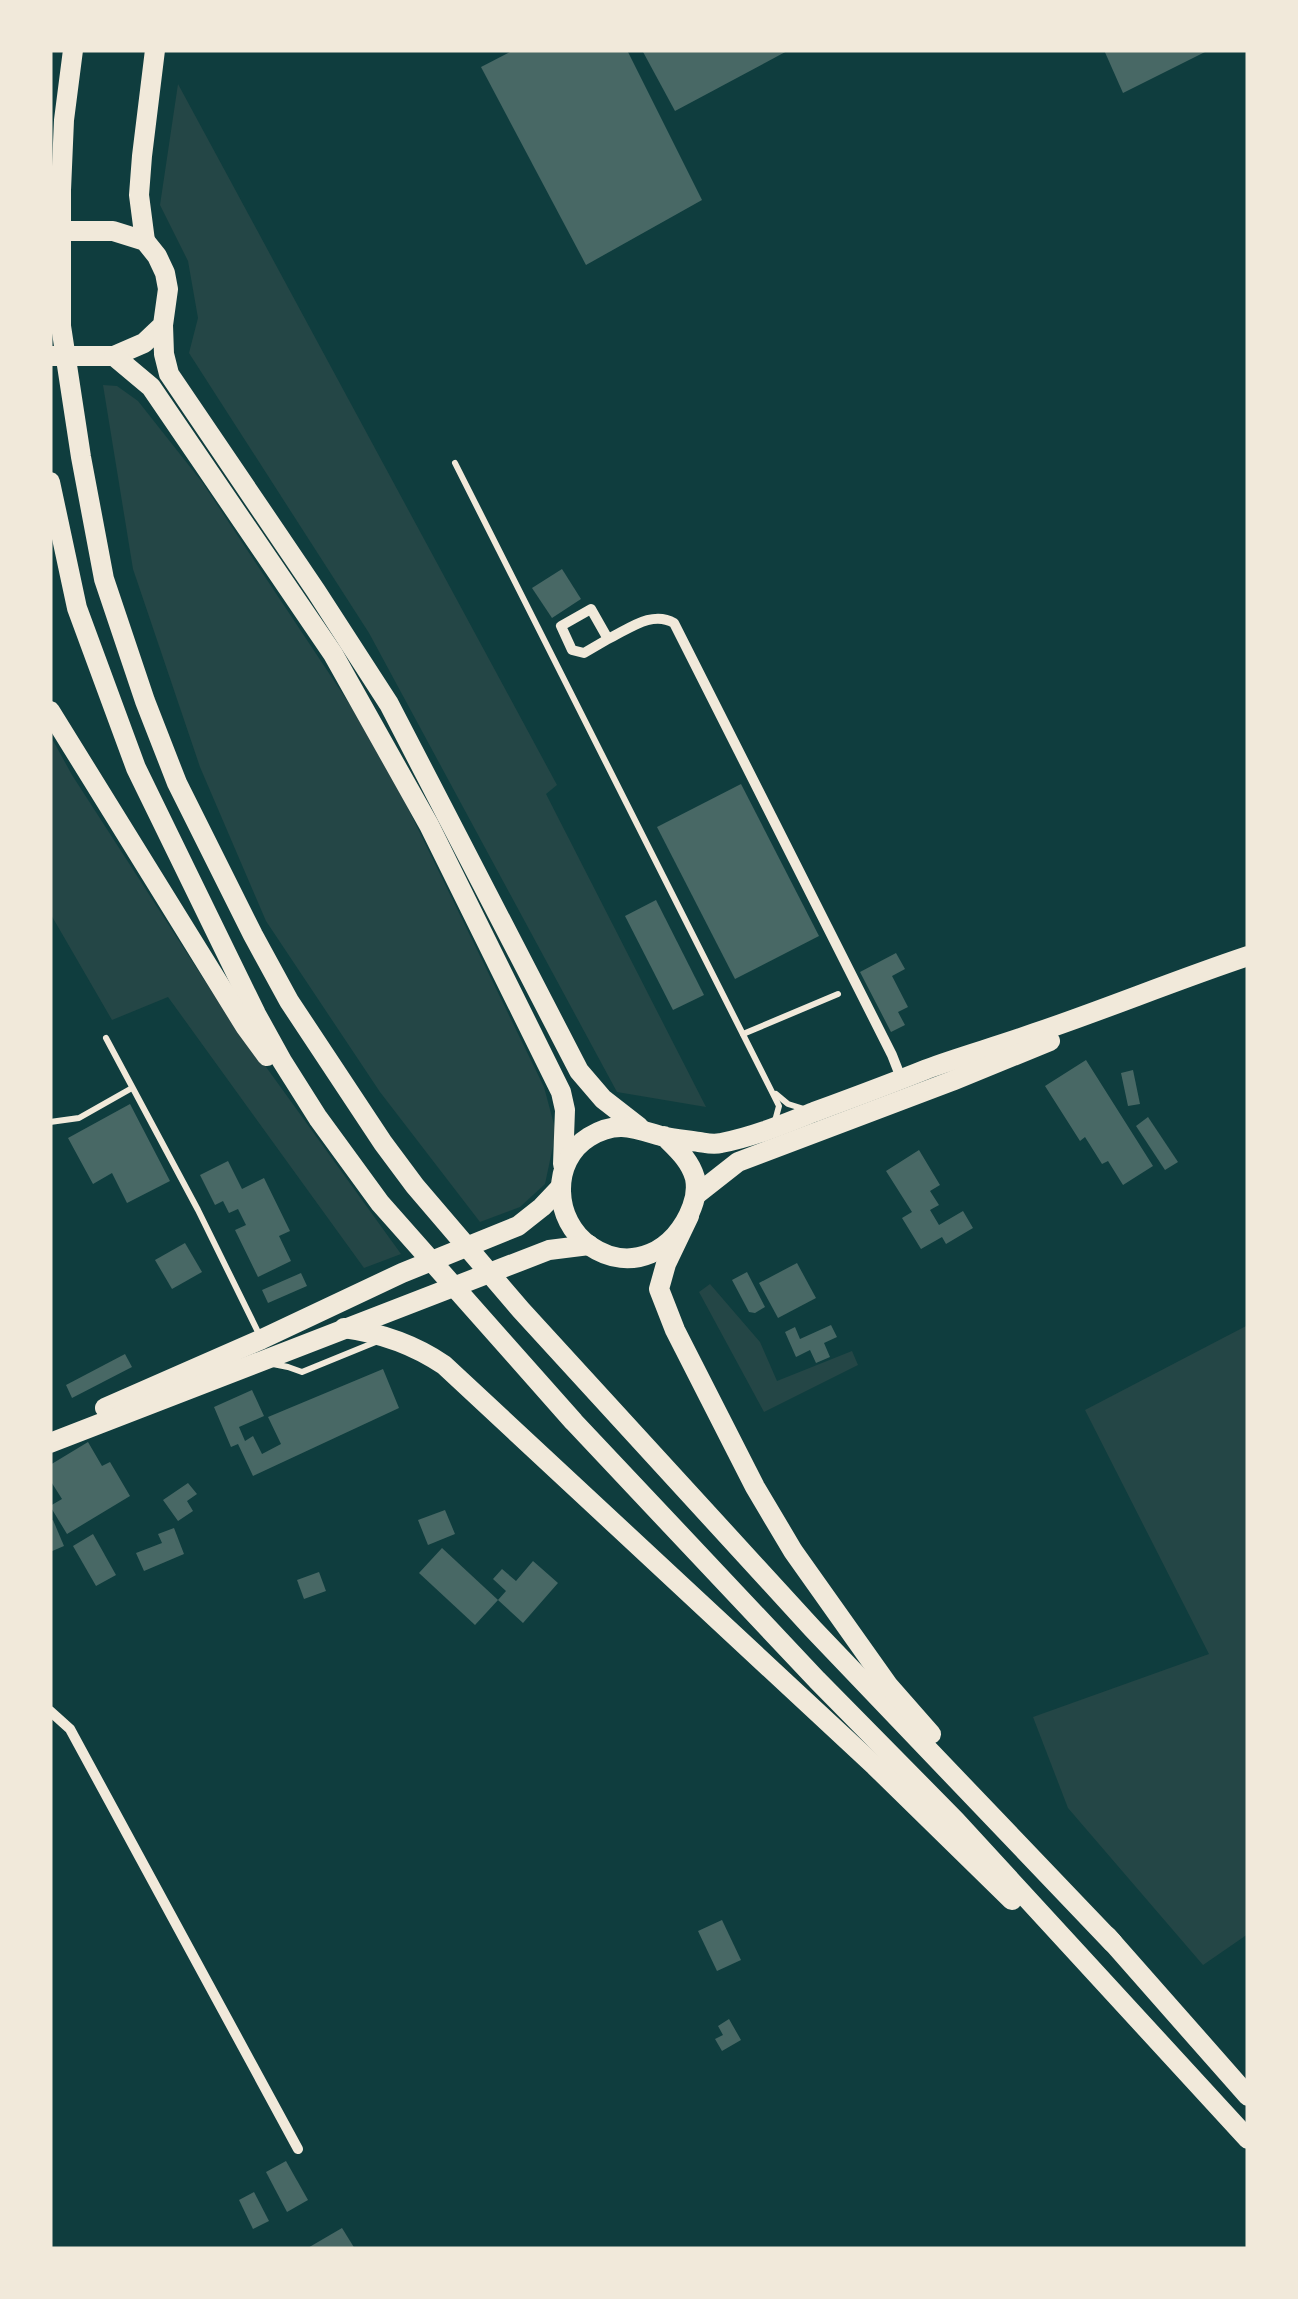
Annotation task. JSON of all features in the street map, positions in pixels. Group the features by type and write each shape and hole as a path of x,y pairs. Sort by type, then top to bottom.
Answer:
{"main road":[{"path":"73,50 61,190 62,326 80,457 104,578 177,783 289,1001 415,1186 520,1310 812,1629 1114,1943"},
{"path":"156,50 139,195 145,240 165,273 168,289 163,325 169,374 389,704 578,1071 603,1100 639,1128 716,1144 768,1130 1248,956"},
{"path":"50,231 113,231 145,240"},
{"path":"50,356 114,356 144,343 163,325"},
{"path":"114,356 152,387 333,654 429,826 561,1092 565,1110 562,1179 566,1217 588,1246"},
{"path":"50,482 77,608 136,768 256,1014 318,1118 380,1203 486,1324 699,1555 955,1820 1248,2139"},
{"path":"50,711 245,1026 279,1074 318,1118"},
{"path":"696,1195 738,1162 1041,1045 1216,967"},
{"path":"50,1432 518,1226 542,1206 562,1179 572,1152 587,1138 604,1130 639,1128"},
{"path":"664,1136 690,1167 696,1195 659,1289 675,1330 755,1487 793,1551 888,1685 1248,2096"},
{"path":"50,1443 549,1250 588,1246 609,1255 648,1256 680,1234 689,1216"},
{"path":"344,1328 387,1336 444,1365 875,1766 1220,2109"}],"street":[{"path":"608,639 592,610 561,626 572,650 584,654 650,618 664,617 674,623 902,1079"},
{"path":"50,1712 70,1729 298,2149"}],"lane":[{"path":"456,462 779,1106 768,1130"},
{"path":"743,1034 838,994"},
{"path":"106,1038 262,1339"},
{"path":"50,1122 79,1118 132,1088"},
{"path":"771,1090 788,1104 814,1112"},
{"path":"262,1362 302,1372 387,1336"}],"shaded area":[{"path":"178,84 557,785 546,794 706,1107 617,1092 369,633 189,353 198,318 188,261 160,205"},
{"path":"103,385 117,386 138,401 202,482 378,747 544,1087 556,1132 545,1184 520,1207 480,1222 380,1092 266,921 200,767 133,569"},
{"path":"50,735 212,992 401,1254 364,1268 168,997 112,1020 50,913"},
{"path":"710,1284 760,1342 777,1381 852,1351 858,1365 764,1412 699,1292"},
{"path":"1248,1325 1248,1934 1203,1965 1068,1808 1033,1717 1209,1654 1085,1410"}],"building":[{"path":"514,50 627,50 702,200 586,265 481,67"},
{"path":"642,50 789,50 675,111"},
{"path":"1104,50 1209,50 1123,93"},
{"path":"562,569 581,599 552,618 532,588"},
{"path":"741,784 819,936 735,979 657,827"},
{"path":"656,900 704,995 673,1010 625,916"},
{"path":"896,953 905,969 892,976 908,1007 898,1012 905,1025 891,1032 860,972"},
{"path":"1086,1060 1153,1166 1123,1185 1108,1161 1102,1164 1085,1137 1080,1141 1045,1086"},
{"path":"1133,1070 1140,1104 1128,1106 1121,1073"},
{"path":"130,1104 170,1181 127,1203 112,1173 93,1184 68,1138"},
{"path":"1148,1117 1178,1162 1165,1170 1136,1126"},
{"path":"919,1150 940,1185 930,1191 939,1205 930,1210 939,1225 963,1211 973,1228 946,1244 942,1237 921,1249 902,1218 912,1212 886,1171"},
{"path":"228,1161 242,1189 264,1178 290,1231 279,1236 291,1261 258,1277 235,1230 246,1225 238,1209 229,1213 223,1201 215,1205 200,1175"},
{"path":"185,1243 202,1272 172,1289 155,1260"},
{"path":"797,1263 816,1298 778,1318 759,1283"},
{"path":"747,1272 765,1307 755,1313 749,1312 732,1280"},
{"path":"301,1273 307,1286 268,1303 262,1290"},
{"path":"831,1325 837,1337 824,1343 830,1357 816,1363 810,1350 796,1357 785,1332 795,1327 800,1339"},
{"path":"125,1354 132,1367 72,1398 66,1385"},
{"path":"383,1369 399,1408 253,1476 238,1444 231,1447 214,1407 252,1390 264,1416 239,1427 245,1441 253,1436 262,1454 281,1444 268,1417"},
{"path":"88,1442 102,1466 110,1462 130,1496 67,1534 50,1506 62,1499 50,1480 50,1465"},
{"path":"188,1483 197,1494 187,1501 193,1511 178,1521 163,1500"},
{"path":"445,1510 455,1534 428,1545 418,1520"},
{"path":"53,1520 64,1546 50,1552 50,1521"},
{"path":"174,1528 184,1554 144,1571 136,1553 162,1543 158,1534"},
{"path":"93,1534 116,1575 96,1586 73,1546"},
{"path":"442,1548 498,1600 475,1625 419,1573"},
{"path":"533,1561 558,1583 523,1623 498,1600 506,1591 493,1579 502,1569 516,1581"},
{"path":"319,1572 326,1591 304,1599 297,1580"},
{"path":"722,1920 741,1960 717,1971 698,1931"},
{"path":"729,2019 741,2040 722,2051 715,2039 723,2035 718,2026"},
{"path":"286,2161 308,2200 287,2212 266,2172"},
{"path":"254,2192 269,2221 253,2229 239,2200"},
{"path":"342,2228 355,2249 306,2249"}]}
